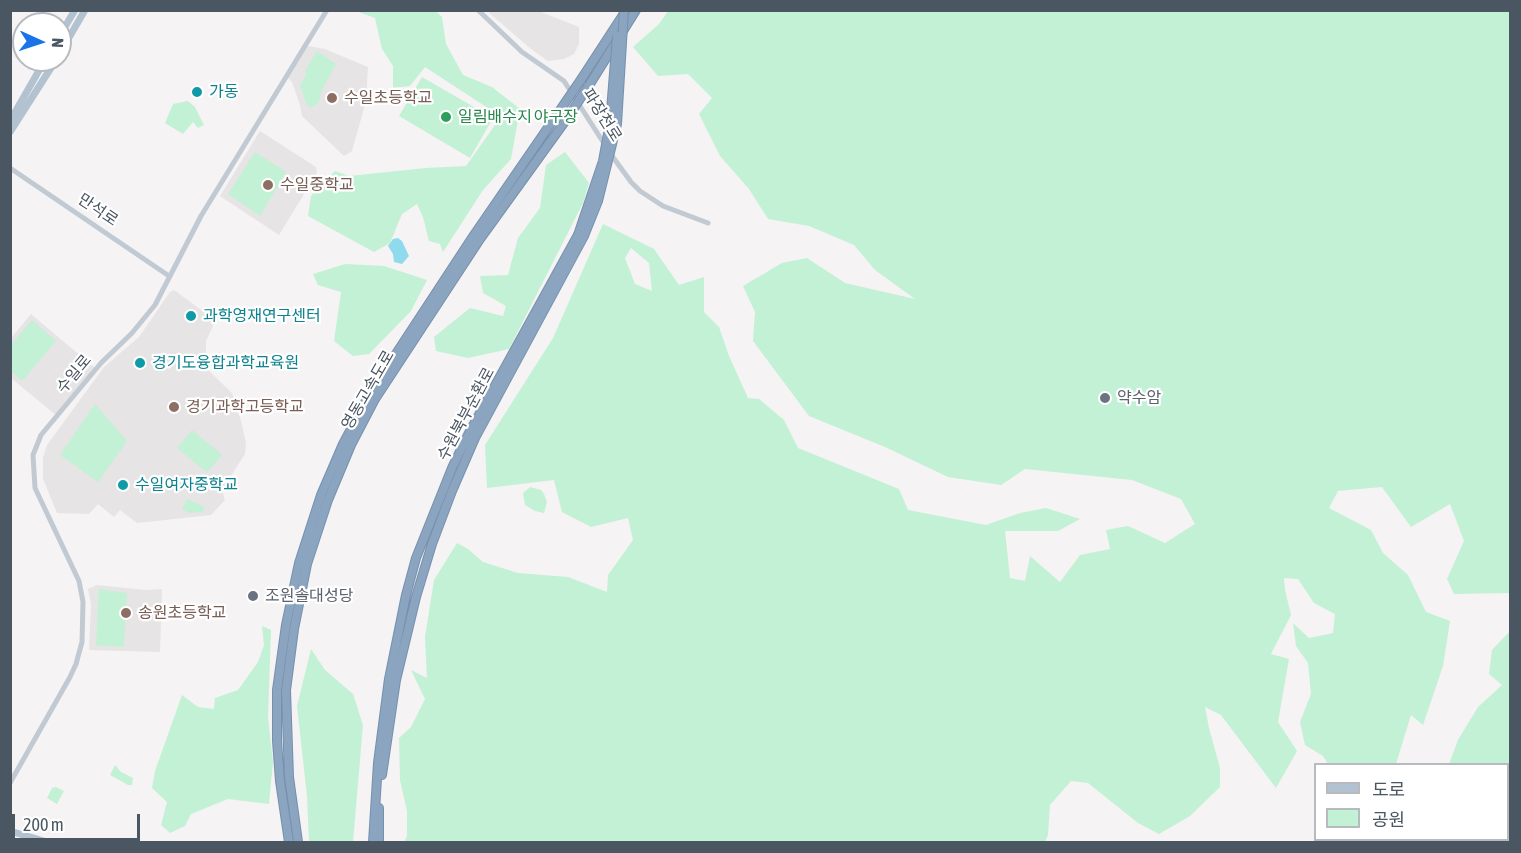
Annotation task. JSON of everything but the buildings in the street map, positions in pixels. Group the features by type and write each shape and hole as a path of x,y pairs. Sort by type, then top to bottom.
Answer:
{"highway":[{"name":"영동고속도로","path":"289,843 279,781 277,690 286,625 299,563 321,495 343,444 369,395 474,235 582,78 623,10"},
{"name":"수원북부순환로","path":"379,843 382,771 396,680 416,597 456,469 475,438 598,201 617,124 623,10"},
{"name":"영동고속도로","path":"298,843 289,777 286,690 294,629 308,564 328,500 351,445 375,399 480,239 566,120 636,10"},
{"name":"수원북부순환로","path":"373,843 378,763 398,628 416,558 449,489"}],"main road":[{"path":"72,32 85,10"},
{"path":"10,122 38,72"},
{"path":"10,132 48,72"},
{"path":"10,831 47,843"}],"street":[{"name":"수일로","path":"10,783 70,677 82,642 83,602 79,580 35,488 33,455 41,435 101,363 140,324 154,305 201,216 327,10"},
{"name":"파장천로","path":"478,10 522,52 564,81 614,159 640,191 663,206 708,223"},
{"name":"만석로","path":"10,168 169,276"}],"shaded area":[{"path":"536,10 579,27 579,44 574,54 564,59 548,61 487,11"},
{"name":"수일초등학교","path":"308,46 325,49 368,67 366,101 352,151 344,156 302,116 292,82 286,76"},
{"name":"수일중학교","path":"260,131 316,167 317,173 279,235 220,196"},
{"name":"경기과학고등학교","path":"174,290 208,315 213,326 206,341 206,368 232,393 241,421 246,443 245,454 222,490 225,500 211,515 137,523 120,510 114,517 98,504 89,514 57,513 43,479 43,458 47,445 104,367 139,337 170,292"},
{"path":"31,314 95,368 57,416 11,378 11,338"},
{"name":"송원초등학교","path":"97,585 145,590 162,589 160,652 89,650 91,604 88,589"}],"green space":[{"path":"356,11 436,11 442,17 446,44 463,75 492,87 520,109 511,159 483,190 443,252 440,244 429,241 417,204 402,214 390,243 374,252 308,216 311,196 335,171 349,176 466,166 495,125 494,112 425,67 410,86 393,88 393,66 382,49 375,18"},
{"path":"668,11 1510,11 1510,593 1454,594 1447,579 1464,541 1450,504 1411,527 1382,487 1338,491 1329,508 1371,530 1383,553 1408,575 1426,612 1450,621 1443,666 1423,725 1411,715 1396,763 1327,763 1323,756 1305,745 1300,722 1311,694 1308,663 1296,646 1293,623 1309,638 1333,633 1335,614 1314,603 1298,579 1284,578 1291,615 1271,654 1289,659 1278,722 1297,751 1276,788 1221,715 1205,707 1220,768 1220,787 1190,816 1159,834 1138,823 1088,783 1071,781 1050,805 1048,835 1045,842 404,842 407,836 407,811 400,780 399,738 411,727 425,699 411,670 427,678 425,637 434,580 457,543 483,562 518,573 568,577 607,592 608,575 633,540 628,518 591,527 562,512 554,480 487,488 485,445 553,338 603,224 654,249 679,285 704,277 704,312 719,327 748,398 759,399 784,420 798,448 899,489 908,510 986,525 1020,513 1046,508 1080,519 1058,531 1005,531 1010,578 1025,581 1030,556 1060,582 1080,555 1110,549 1106,530 1128,526 1165,543 1195,524 1181,499 1132,480 1025,469 1001,485 948,477 885,447 809,416 753,341 755,312 743,286 782,263 807,258 845,283 915,299 875,270 854,245 809,226 768,219 749,189 720,156 699,114 712,98 688,74 658,76 633,47 659,24","holes":["631,248 649,263 652,291 635,284 625,258"]},
{"path":"317,51 336,64 321,92 319,102 311,108 307,105 300,85"},
{"name":"일림배수지 야구장","path":"422,77 493,118 470,158 399,116"},
{"path":"188,101 195,107 204,125 198,128 193,122 183,134 165,123 173,104"},
{"path":"255,152 286,172 260,216 228,194"},
{"path":"565,152 589,183 583,203 509,349 468,358 436,351 434,337 470,308 503,316 506,306 483,293 480,276 508,275 518,238 540,208 546,165"},
{"path":"345,264 384,266 427,280 411,311 369,354 353,356 334,341 341,292 318,285 313,274"},
{"path":"32,320 56,341 22,381 11,371 11,345"},
{"path":"95,404 127,441 98,482 60,455"},
{"path":"192,430 222,455 207,472 177,448"},
{"path":"530,487 541,490 544,494 547,502 544,513 525,505 523,493"},
{"path":"187,499 201,505 205,509 203,512 189,513 182,509"},
{"path":"99,589 127,593 124,647 96,645"},
{"path":"262,626 271,630 268,718 273,762 269,804 228,799 191,814 185,826 170,833 161,825 167,802 152,788 155,771 182,695 198,707 214,709 215,698 238,690 258,662 264,645"},
{"path":"1510,631 1509,829 1509,763 1449,763 1458,740 1478,707 1502,685 1489,674 1492,650"},
{"path":"311,649 325,670 353,694 363,725 353,842 309,842 307,796 297,706"},
{"path":"115,765 121,772 133,778 132,785 110,775"},
{"path":"56,787 64,791 57,804 47,798 52,788"}],"water":[{"path":"398,238 402,241 409,256 402,264 394,262 393,254 388,246 393,239"}],"place":[{"name":"가동","path":"197,92"},
{"name":"수일초등학교","path":"332,98"},
{"name":"일림배수지 야구장","path":"446,117"},
{"name":"수일중학교","path":"268,185"},
{"name":"과학영재연구센터","path":"191,316"},
{"name":"경기도융합과학교육원","path":"140,363"},
{"name":"약수암","path":"1105,398"},
{"name":"경기과학고등학교","path":"174,407"},
{"name":"수일여자중학교","path":"123,485"},
{"name":"조원솔대성당","path":"253,596"},
{"name":"송원초등학교","path":"126,613"}]}
